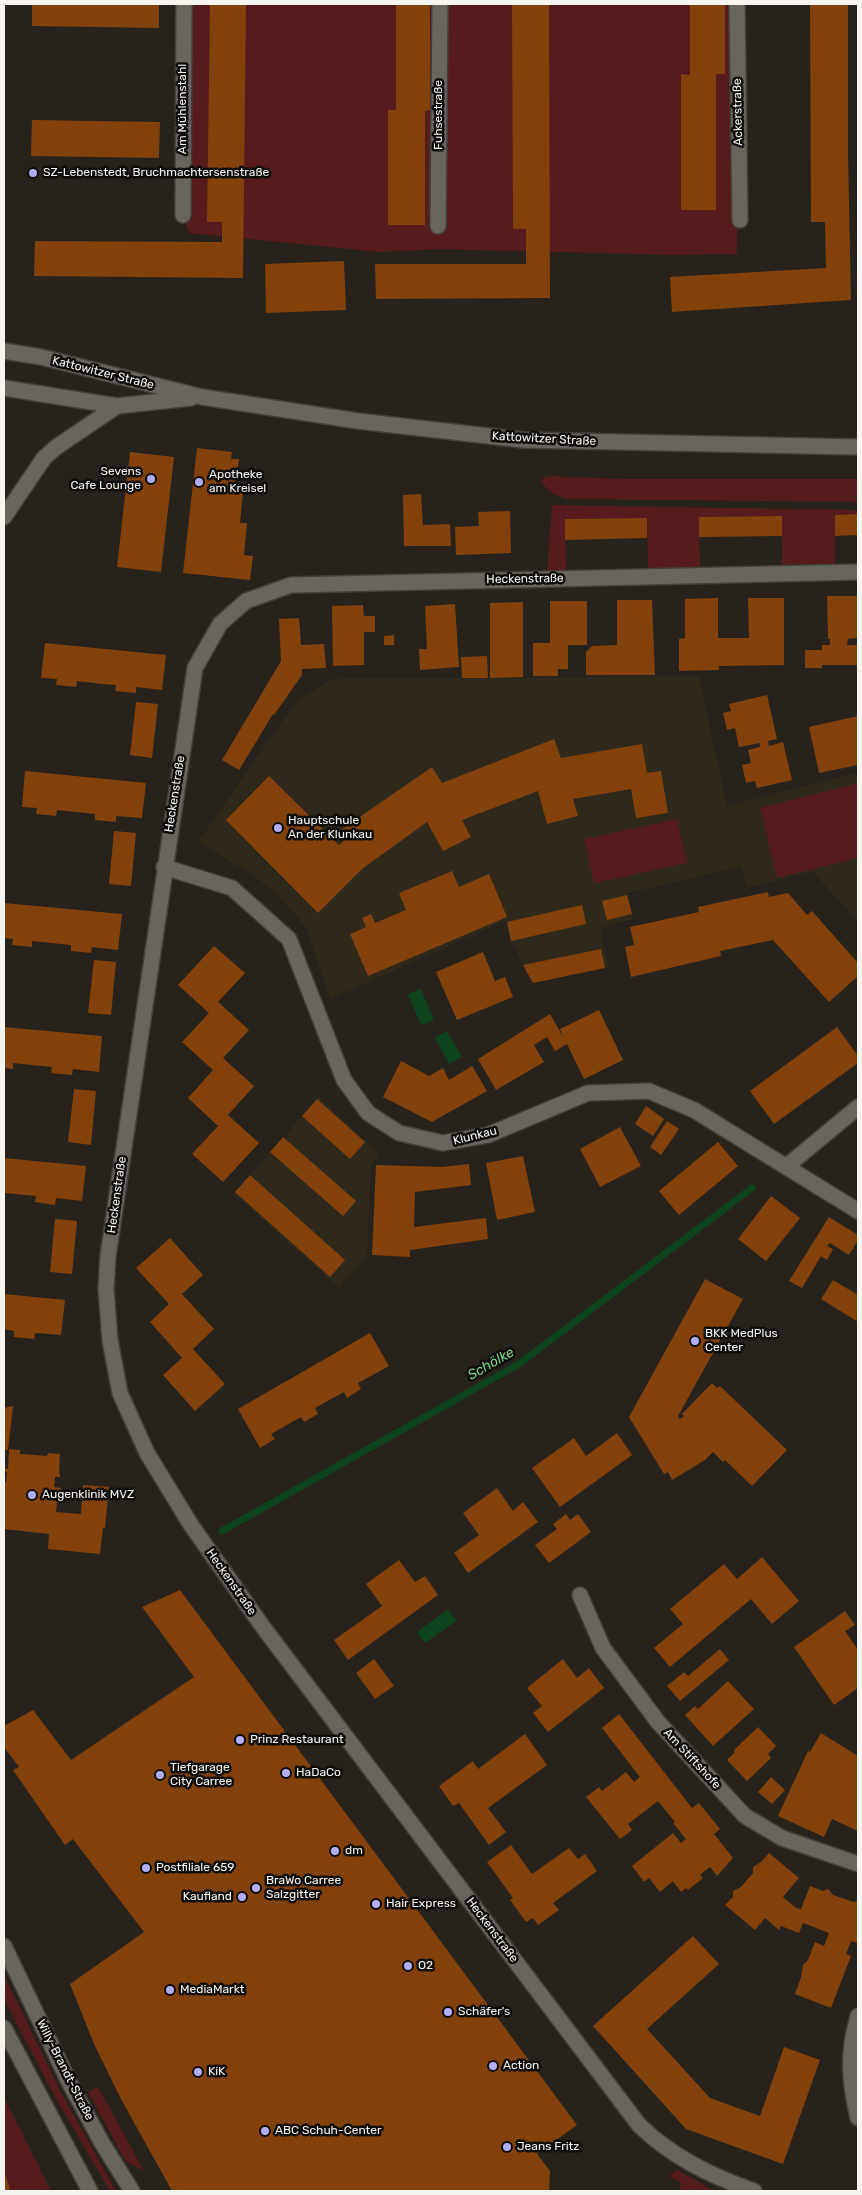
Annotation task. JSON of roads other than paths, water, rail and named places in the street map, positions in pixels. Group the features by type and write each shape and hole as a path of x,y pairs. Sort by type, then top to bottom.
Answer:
{"street":[{"name":"Am Mühlenstahl","path":"183,215 184,4"},
{"name":"Fuhsestraße","path":"438,226 440,4"},
{"name":"Ackerstraße","path":"736,4 740,220"},
{"name":"Kattowitzer Straße","path":"4,351 41,357 202,397 358,421 523,440 858,447"},
{"name":"Kattowitzer Straße","path":"4,388 117,406 202,397"},
{"path":"4,517 44,458 55,448 117,406"},
{"name":"Heckenstraße","path":"754,2191 693,2166 672,2153 639,2125 263,1627 196,1533 147,1453 120,1393 110,1340 106,1289 108,1256 194,668 220,624 246,601 291,585 858,572"},
{"name":"Klunkau","path":"164,867 232,888 289,939 344,1080 368,1113 399,1133 443,1143 488,1135 588,1093 649,1091 694,1110 858,1211"},
{"path":"787,1166 858,1107"},
{"name":"Am Stiftshofe","path":"580,1595 603,1648 658,1722 745,1816 782,1838 858,1864"},
{"name":"Willy-Brandt-Straße","path":"4,1946 69,2082 102,2143 132,2191"},
{"path":"858,2016 849,2062 851,2088 858,2118"},
{"path":"4,2028 90,2191"}],"waterway":[{"name":"Schölke","path":"222,1531 519,1364 752,1188"}],"place":[{"name":"SZ-Lebenstedt, Bruchmachtersenstraße","path":"33,173"},
{"name":"Sevens Cafe Lounge","path":"151,479"},
{"name":"Apotheke am Kreisel","path":"199,482"},
{"name":"Hauptschule An der Klunkau","path":"278,828"},
{"name":"BKK MedPlus Center","path":"695,1341"},
{"name":"Augenklinik MVZ","path":"32,1495"},
{"name":"Prinz Restaurant","path":"240,1740"},
{"name":"HaDaCo","path":"286,1773"},
{"name":"Tiefgarage City Carree","path":"160,1775"},
{"name":"dm","path":"335,1851"},
{"name":"Postfiliale 659","path":"146,1868"},
{"name":"BraWo Carree Salzgitter","path":"256,1888"},
{"name":"Kaufland","path":"242,1897"},
{"name":"Hair Express","path":"376,1904"},
{"name":"O2","path":"408,1966"},
{"name":"MediaMarkt","path":"170,1990"},
{"name":"Schäfer's","path":"448,2012"},
{"name":"Action","path":"493,2066"},
{"name":"KiK","path":"198,2072"},
{"name":"ABC Schuh-Center","path":"265,2131"},
{"name":"Jeans Fritz","path":"507,2147"}]}
